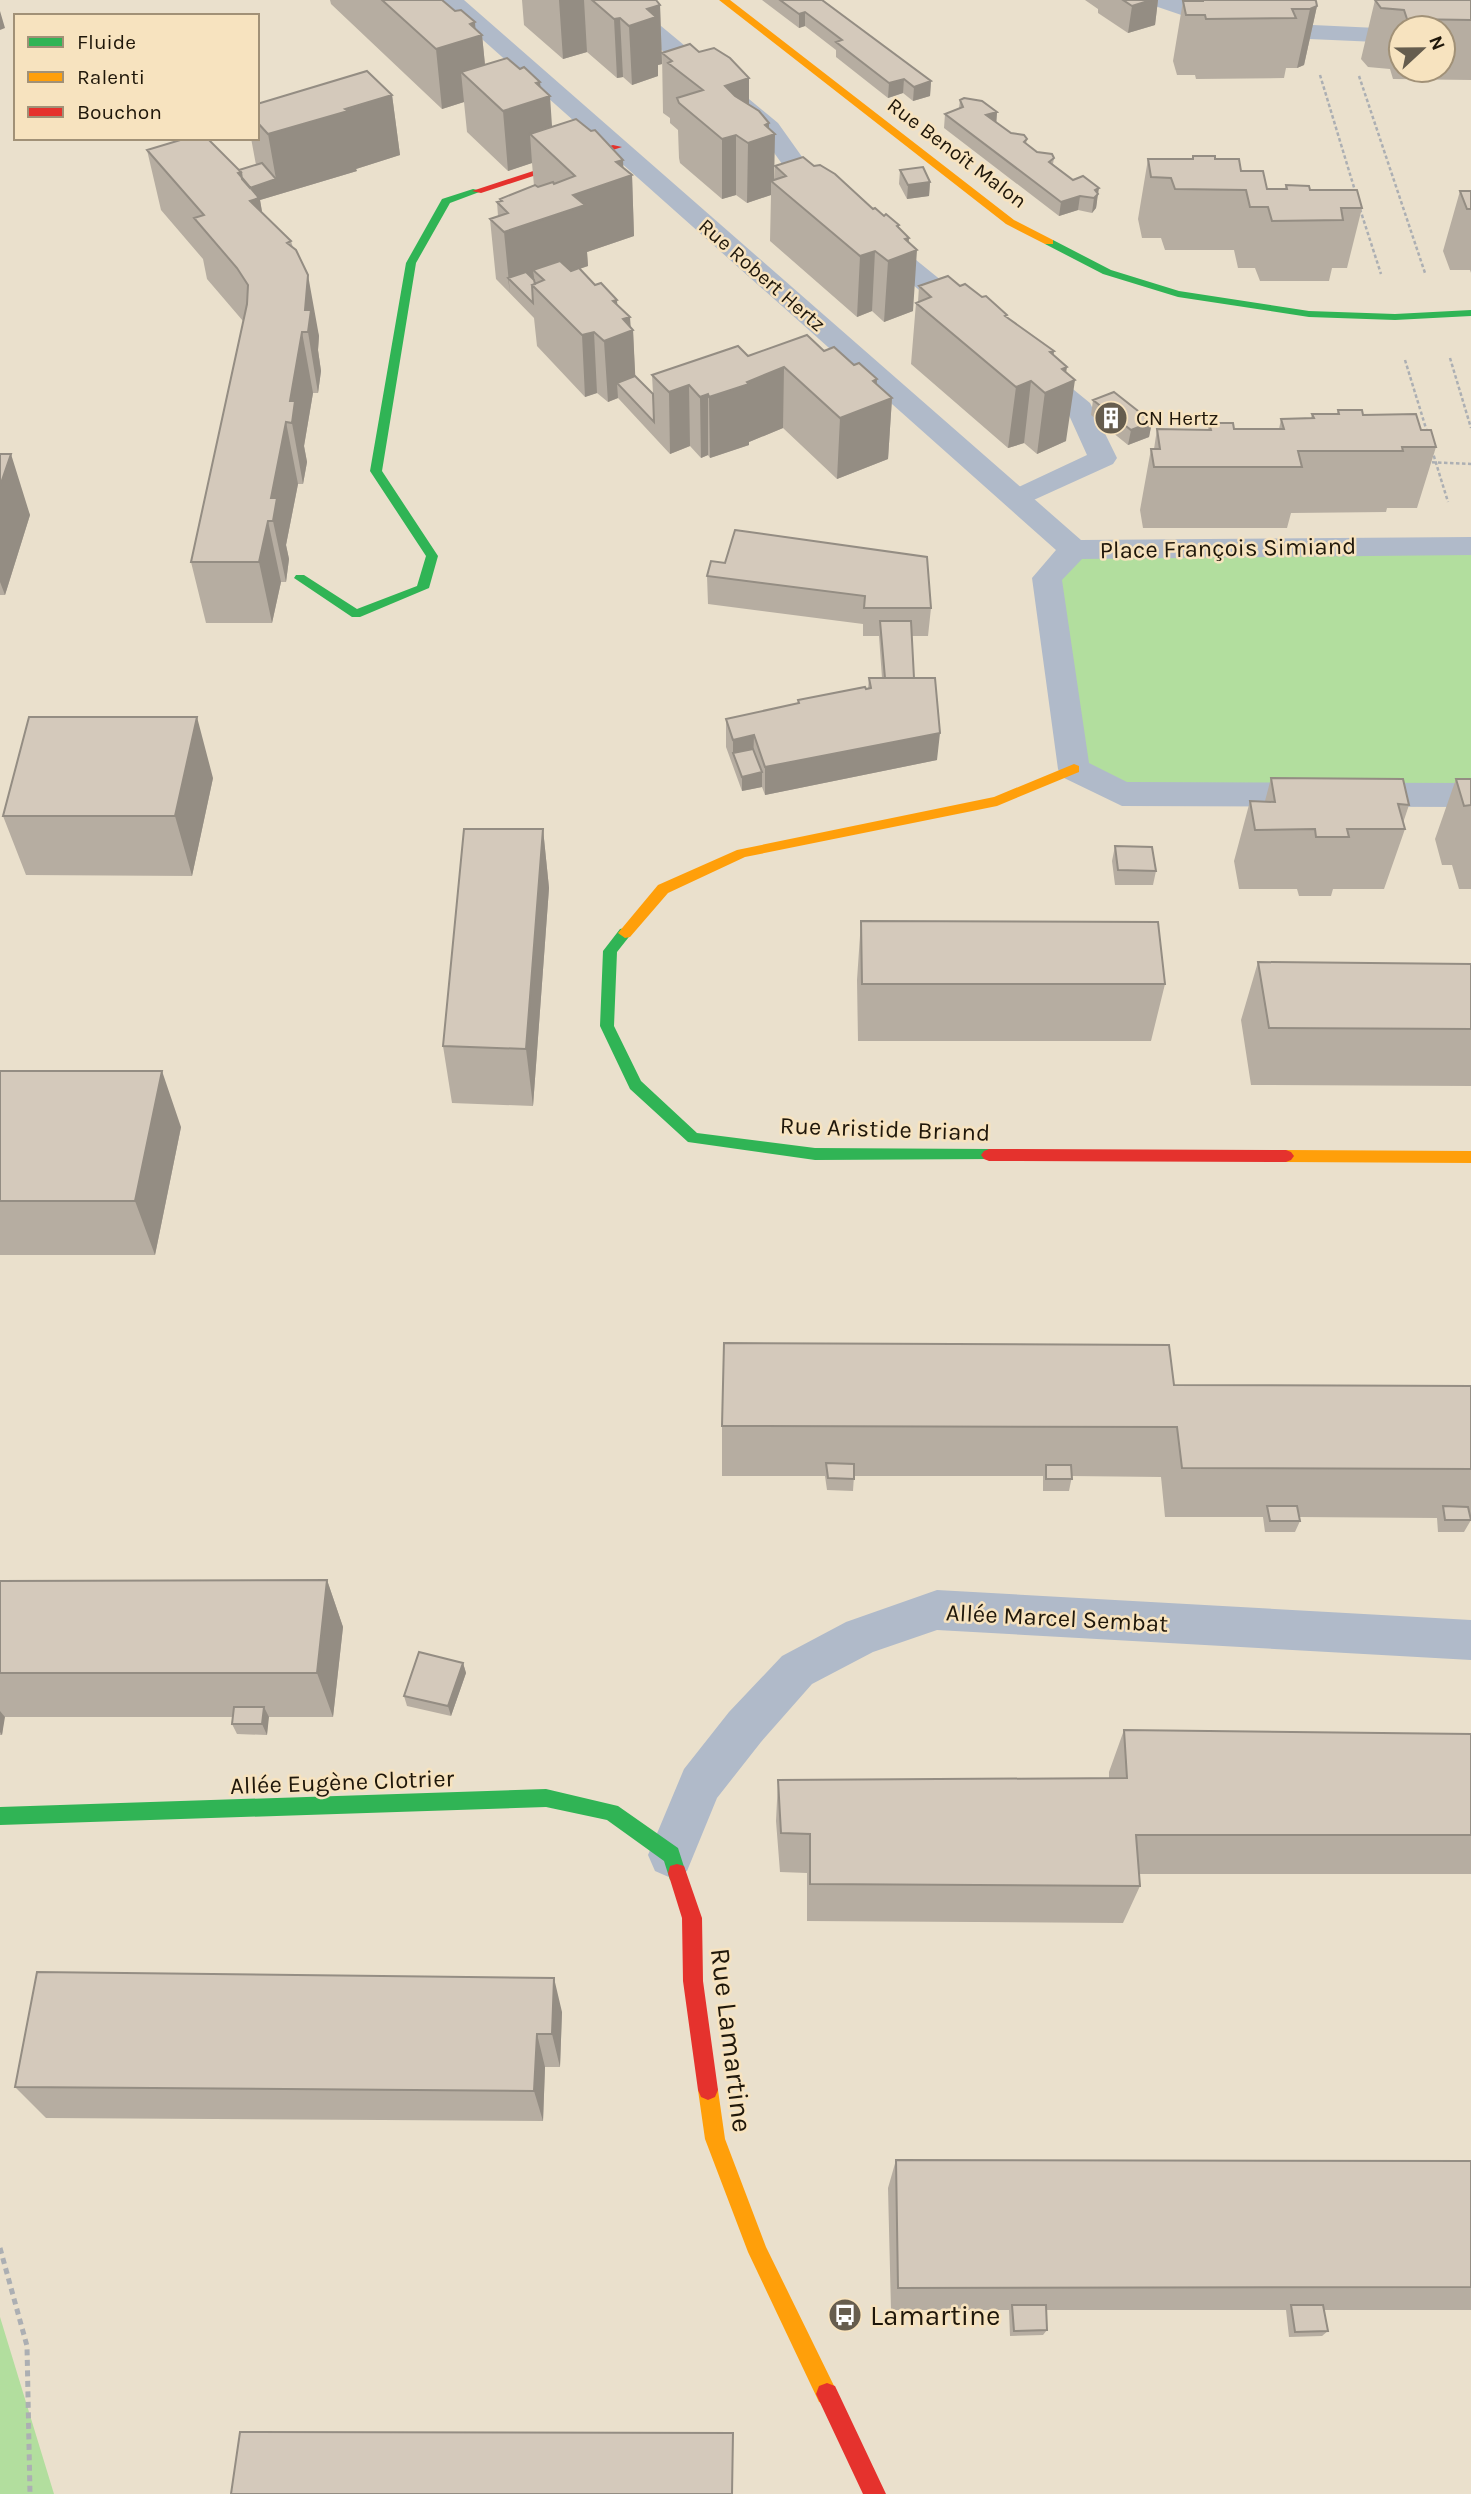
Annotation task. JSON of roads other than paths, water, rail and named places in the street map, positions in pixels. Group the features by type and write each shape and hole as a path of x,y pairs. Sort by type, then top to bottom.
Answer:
{"street":[{"name":"Rue Robert Hertz","path":"450,0 1074,550"},
{"path":"593,0 647,26 769,128 796,166 850,219 984,330"},
{"name":"Rue Benoît Malon","path":"724,0 1010,222 1107,272 1178,294 1309,314 1438,316 1471,313"},
{"path":"1160,0 1242,29 1377,35 1387,33"},
{"path":"300,578 356,614 423,588 432,556 376,471 411,263 446,201 617,146"},
{"path":"1016,356 1080,409 1103,458 1016,499"},
{"name":"Place François Simiand","path":"1074,769 1046,578 1074,550 1471,546"},
{"path":"1074,769 1122,794 1471,796"},
{"name":"Rue Aristide Briand","path":"1074,769 998,801 742,853 663,889 610,951 607,1026 635,1085 693,1138 815,1154 1471,1157"},
{"name":"Allée Marcel Sembat","path":"671,1855 700,1784 745,1727 797,1670 861,1636 937,1610 1471,1640"},
{"name":"Allée Eugène Clotrier","path":"0,1816 546,1798 611,1812 671,1855"},
{"name":"Rue Lamartine","path":"671,1855 692,1918 693,1981 715,2139 758,2252 875,2494"}],"place":[{"name":"CN Hertz","path":"1111,418"},
{"name":"Lamartine","path":"845,2315"}]}
